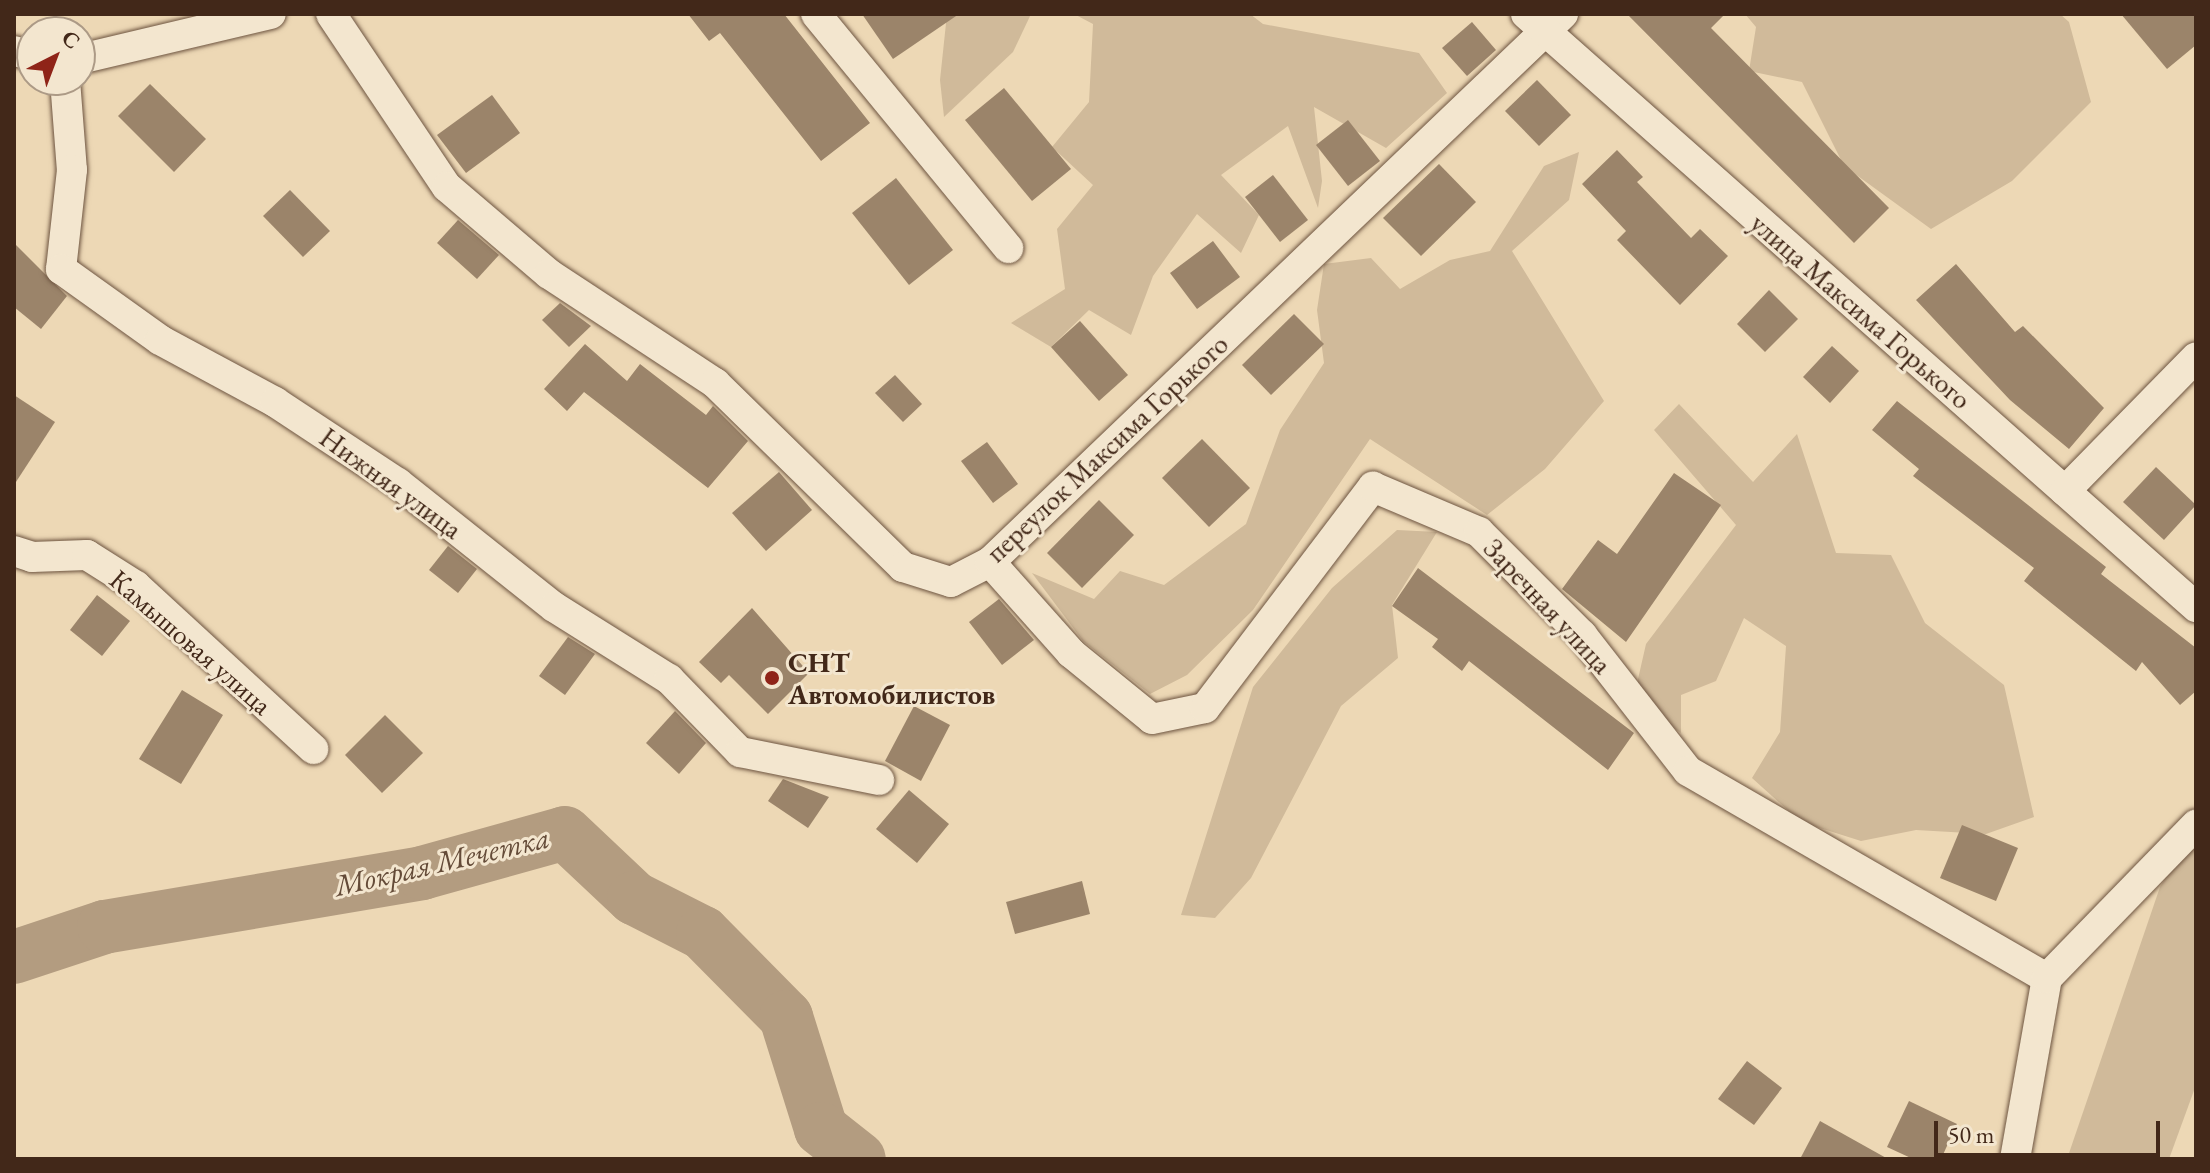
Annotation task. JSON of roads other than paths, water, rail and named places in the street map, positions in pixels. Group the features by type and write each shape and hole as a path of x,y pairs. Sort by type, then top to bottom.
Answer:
{"street":[{"path":"96,55 271,14"},
{"name":"переулок Максима Горького","path":"331,14 447,187 549,274 715,383 903,567 951,582 990,562 1544,20"},
{"path":"816,14 1008,248"},
{"name":"улица Максима Горького","path":"1544,20 2196,607"},
{"name":"Нижняя улица","path":"66,96 72,170 61,269 160,340 275,402 398,483 554,607 669,679 740,752 879,780"},
{"path":"2065,491 2196,357"},
{"name":"Заречная улица","path":"990,562 1071,653 1152,719 1205,708 1373,487 1479,532 1582,635 1688,771 2047,978"},
{"name":"Камышовая улица","path":"14,551 32,557 87,555 136,586 313,749"},
{"path":"2015,1159 2047,978 2196,825"}],"waterway":[{"name":"Мокрая Мечетка","path":"14,957 104,927 422,873 565,833 634,898 703,933 786,1017 821,1129 859,1159"}],"place":[{"name":"СНТ Автомобилистов","path":"772,678"}]}
